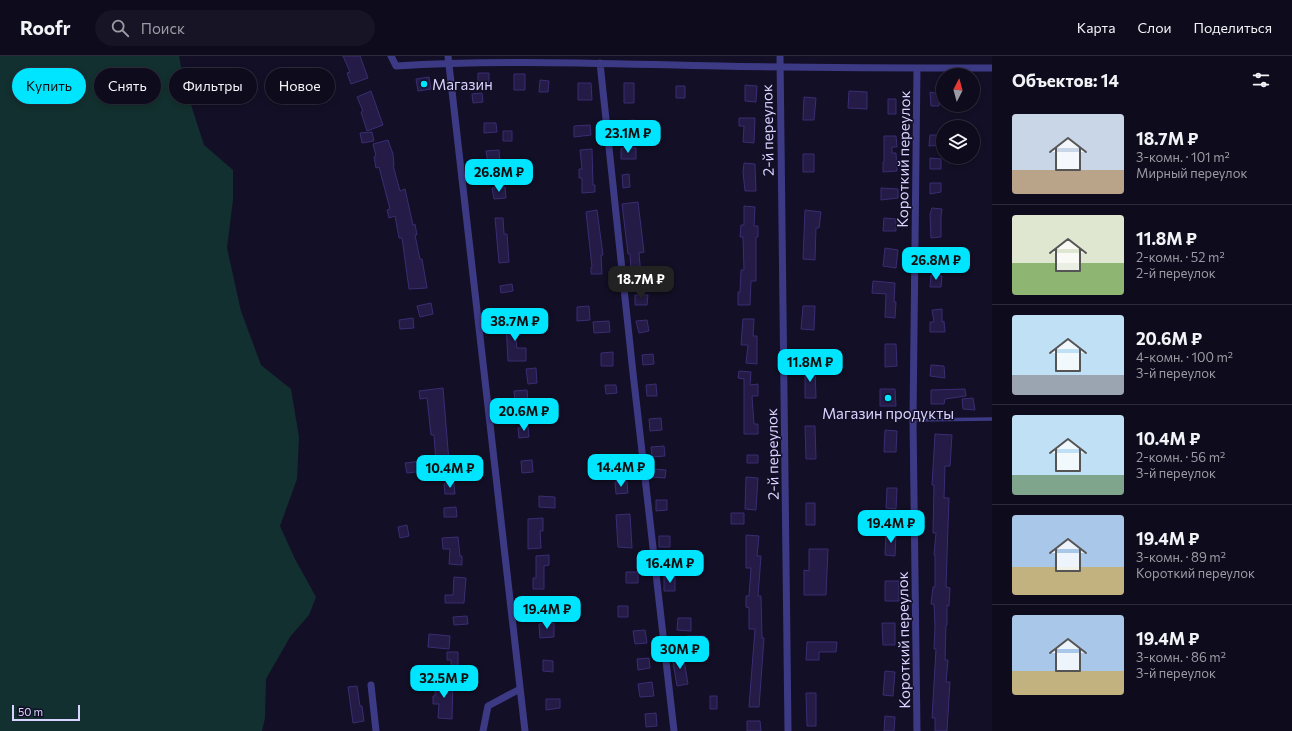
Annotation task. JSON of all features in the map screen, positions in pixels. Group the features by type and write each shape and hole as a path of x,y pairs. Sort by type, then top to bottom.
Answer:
{"street":[{"path":"391,56 396,66 448,59 780,68 992,68"},
{"name":"2-й переулок","path":"780,56 788,731"},
{"path":"448,59 525,731"},
{"path":"600,63 632,365 674,731"},
{"name":"Короткий переулок","path":"917,68 913,420 917,731"},
{"path":"371,685 376,731"},
{"path":"483,731 488,706 520,689"}],"lane":[{"path":"913,420 992,419"}],"green space":[{"path":"0,56 179,56 181,68 169,68 169,104 191,104 204,145 233,170 233,200 227,248 241,311 261,365 291,389 299,437 297,479 280,526 295,559 316,597 309,615 290,637 266,679 265,718 262,731 0,731"}],"building":[{"path":"343,56 360,56 368,78 351,84 347,73 350,72"},
{"path":"478,73 489,73 489,83 478,83"},
{"path":"514,74 525,74 525,90 514,90"},
{"name":"Магазин","path":"429,77 431,89 418,91 416,79"},
{"path":"540,80 549,81 548,92 539,92"},
{"path":"578,83 591,83 592,100 578,100"},
{"path":"624,83 634,83 634,103 624,103"},
{"path":"745,85 757,86 756,102 745,101"},
{"path":"676,86 685,86 685,98 676,98"},
{"path":"371,91 383,125 367,131 361,112 363,111 357,97"},
{"path":"849,91 867,92 867,109 848,108"},
{"path":"930,92 936,93 936,106 931,106"},
{"path":"482,93 483,102 473,103 472,94"},
{"path":"804,97 816,98 814,120 803,120"},
{"path":"888,99 896,99 896,114 888,114"},
{"path":"739,118 755,118 754,143 743,142 744,126 739,126"},
{"path":"635,120 635,131 621,132 621,121"},
{"path":"484,123 496,123 497,132 484,133"},
{"path":"590,125 591,135 574,137 574,126"},
{"path":"503,131 512,131 512,141 503,141"},
{"path":"372,132 374,141 362,143 360,133"},
{"path":"930,135 936,135 936,146 929,146"},
{"path":"884,136 896,136 897,147 892,147 892,153 896,153 897,171 883,172"},
{"path":"388,140 393,154 393,165 400,191 405,189 413,225 415,224 417,235 415,235 420,259 422,259 427,288 409,289 402,238 399,238 395,216 389,218 387,210 390,209 379,167 376,168 374,157 376,156 373,144"},
{"path":"621,148 636,148 636,159 621,159"},
{"path":"592,149 593,185 595,185 595,192 582,193 582,178 579,178 579,169 582,169 580,150"},
{"path":"499,150 500,162 488,163 486,151"},
{"path":"803,154 814,154 814,172 803,172"},
{"path":"930,158 936,159 936,164 941,164 941,169 930,169"},
{"path":"744,163 755,164 756,191 745,191 743,172"},
{"path":"629,174 630,187 623,188 622,175"},
{"path":"930,183 941,183 941,192 930,194"},
{"path":"505,187 506,198 494,199 492,188"},
{"path":"881,188 898,189 898,198 881,200"},
{"path":"638,202 644,252 639,253 641,276 631,277 630,254 628,254 622,204"},
{"path":"744,206 755,207 754,226 758,226 758,237 756,237 756,281 751,281 750,305 738,305 741,270 744,270 743,237 740,237 741,225 744,225"},
{"path":"932,208 942,209 941,237 931,238 930,214"},
{"path":"597,210 603,255 601,255 602,274 591,274 592,267 586,212"},
{"path":"805,210 821,212 819,228 816,228 815,260 803,259"},
{"path":"495,218 503,218 504,234 507,234 509,262 499,263"},
{"path":"884,218 896,219 896,231 883,231"},
{"path":"885,248 898,250 896,268 883,266"},
{"path":"930,250 942,251 943,259 930,260"},
{"path":"931,275 942,276 941,287 930,287"},
{"path":"873,281 895,283 895,318 885,317 886,294 872,293"},
{"path":"512,284 513,291 501,293 500,286"},
{"path":"635,295 648,295 647,305 635,305"},
{"path":"431,303 433,314 420,317 417,306"},
{"path":"589,306 590,320 577,321 577,307"},
{"path":"803,306 815,306 814,330 801,329"},
{"path":"942,309 942,322 944,321 945,332 930,332 930,322 934,322 932,310"},
{"path":"413,318 414,328 400,329 399,320"},
{"path":"743,319 754,319 753,336 757,336 757,364 746,363 748,345 741,345"},
{"path":"647,320 649,331 639,333 636,321"},
{"path":"524,321 525,332 515,333 517,348 526,348 526,361 508,361 506,323"},
{"path":"609,321 610,332 594,333 593,322"},
{"path":"885,344 896,344 897,366 885,367"},
{"path":"613,352 613,366 601,366 601,353"},
{"path":"653,354 654,364 643,365 642,355"},
{"path":"931,365 944,366 945,378 930,376"},
{"path":"536,368 537,383 528,384 526,369"},
{"path":"805,368 815,368 816,398 805,398"},
{"path":"739,371 751,372 750,385 758,384 758,396 752,396 754,424 758,424 758,434 744,434 744,379 738,378"},
{"path":"656,384 657,396 647,396 646,385"},
{"path":"605,385 616,385 617,393 606,394"},
{"path":"443,388 450,474 433,475 433,470 407,473 405,463 421,461 421,464 436,463 434,435 431,435 427,398 420,399 419,391"},
{"name":"Магазин продукты","path":"880,389 895,389 896,406 880,406"},
{"path":"965,389 966,396 945,399 944,404 931,404 931,390"},
{"path":"527,390 528,402 515,403 514,391"},
{"path":"973,398 975,410 963,409 962,399"},
{"path":"661,418 662,430 650,431 649,419"},
{"path":"805,426 815,426 816,459 806,459"},
{"path":"528,427 529,437 519,438 518,428"},
{"path":"885,430 897,431 896,452 884,452"},
{"path":"935,434 952,435 950,466 945,466 944,498 949,498 946,587 950,588 949,606 947,605 945,660 948,660 946,682 950,682 947,731 935,731 935,718 932,718 936,649 934,649 934,604 931,604 933,587 935,587 934,555 936,533 933,533 934,485 932,485"},
{"path":"664,446 665,456 652,457 651,447"},
{"path":"747,455 758,455 758,463 747,463"},
{"path":"532,460 533,472 522,473 521,461"},
{"path":"653,469 666,470 665,478 652,477"},
{"path":"746,477 758,478 756,510 745,509"},
{"path":"615,482 627,482 628,493 616,494"},
{"path":"454,483 455,494 445,494 444,484"},
{"path":"887,488 897,488 896,509 886,508"},
{"path":"539,496 555,497 555,508 539,507"},
{"path":"656,500 667,500 667,510 656,511"},
{"path":"806,503 815,503 815,525 806,525"},
{"path":"456,507 457,517 444,517 444,508"},
{"path":"731,513 744,513 744,524 731,524"},
{"path":"630,514 632,548 618,547 616,515"},
{"path":"543,518 543,531 540,531 541,548 528,549 528,519"},
{"path":"407,525 409,536 400,538 398,527"},
{"path":"886,533 896,533 895,556 885,555"},
{"path":"746,535 759,536 757,556 761,556 758,596 761,596 762,638 764,638 759,707 749,707 755,629 749,629 749,608 746,607 746,596 749,596 751,568 746,568"},
{"path":"659,536 670,536 670,547 659,547"},
{"path":"458,537 460,556 462,556 462,565 449,564 450,549 443,549 442,538"},
{"path":"809,549 828,549 826,595 804,595 804,570 809,571"},
{"path":"549,555 549,565 544,566 544,589 533,589 533,578 536,578 536,556"},
{"path":"626,572 638,572 638,583 626,583"},
{"path":"664,576 675,576 675,591 664,591"},
{"path":"454,577 466,578 464,603 445,603 445,595 453,595"},
{"path":"885,581 899,581 899,601 885,601"},
{"path":"618,606 628,606 628,617 618,617"},
{"path":"467,616 468,624 454,625 453,617"},
{"path":"678,618 691,618 691,631 677,630"},
{"path":"554,623 554,637 540,638 539,624"},
{"path":"882,623 895,623 895,645 883,645"},
{"path":"645,630 647,643 635,644 633,631"},
{"path":"429,634 450,636 449,649 428,647"},
{"path":"687,636 705,636 704,652 687,651"},
{"path":"807,642 837,642 836,652 819,652 819,660 806,660"},
{"path":"447,652 458,652 458,666 466,666 466,674 457,674 457,681 452,681 451,660 447,660"},
{"path":"683,654 688,684 677,686 672,656"},
{"path":"649,658 650,668 638,670 637,659"},
{"path":"543,660 553,661 553,672 543,671"},
{"path":"885,671 895,672 893,696 883,695"},
{"path":"436,681 453,682 452,719 438,718 439,704 433,704"},
{"path":"652,682 654,696 640,697 638,684"},
{"path":"357,686 364,721 353,723 348,687"},
{"path":"806,693 816,693 816,726 807,726"},
{"path":"710,696 717,696 717,709 710,709"},
{"path":"546,699 560,699 560,708 546,710"},
{"path":"656,713 657,726 646,727 645,714"},
{"path":"885,716 895,717 894,731 884,731"},
{"path":"747,721 760,721 761,731 747,731"}],"place":[{"name":"Магазин","path":"424,84"},
{"name":"Магазин продукты","path":"888,398"}]}
